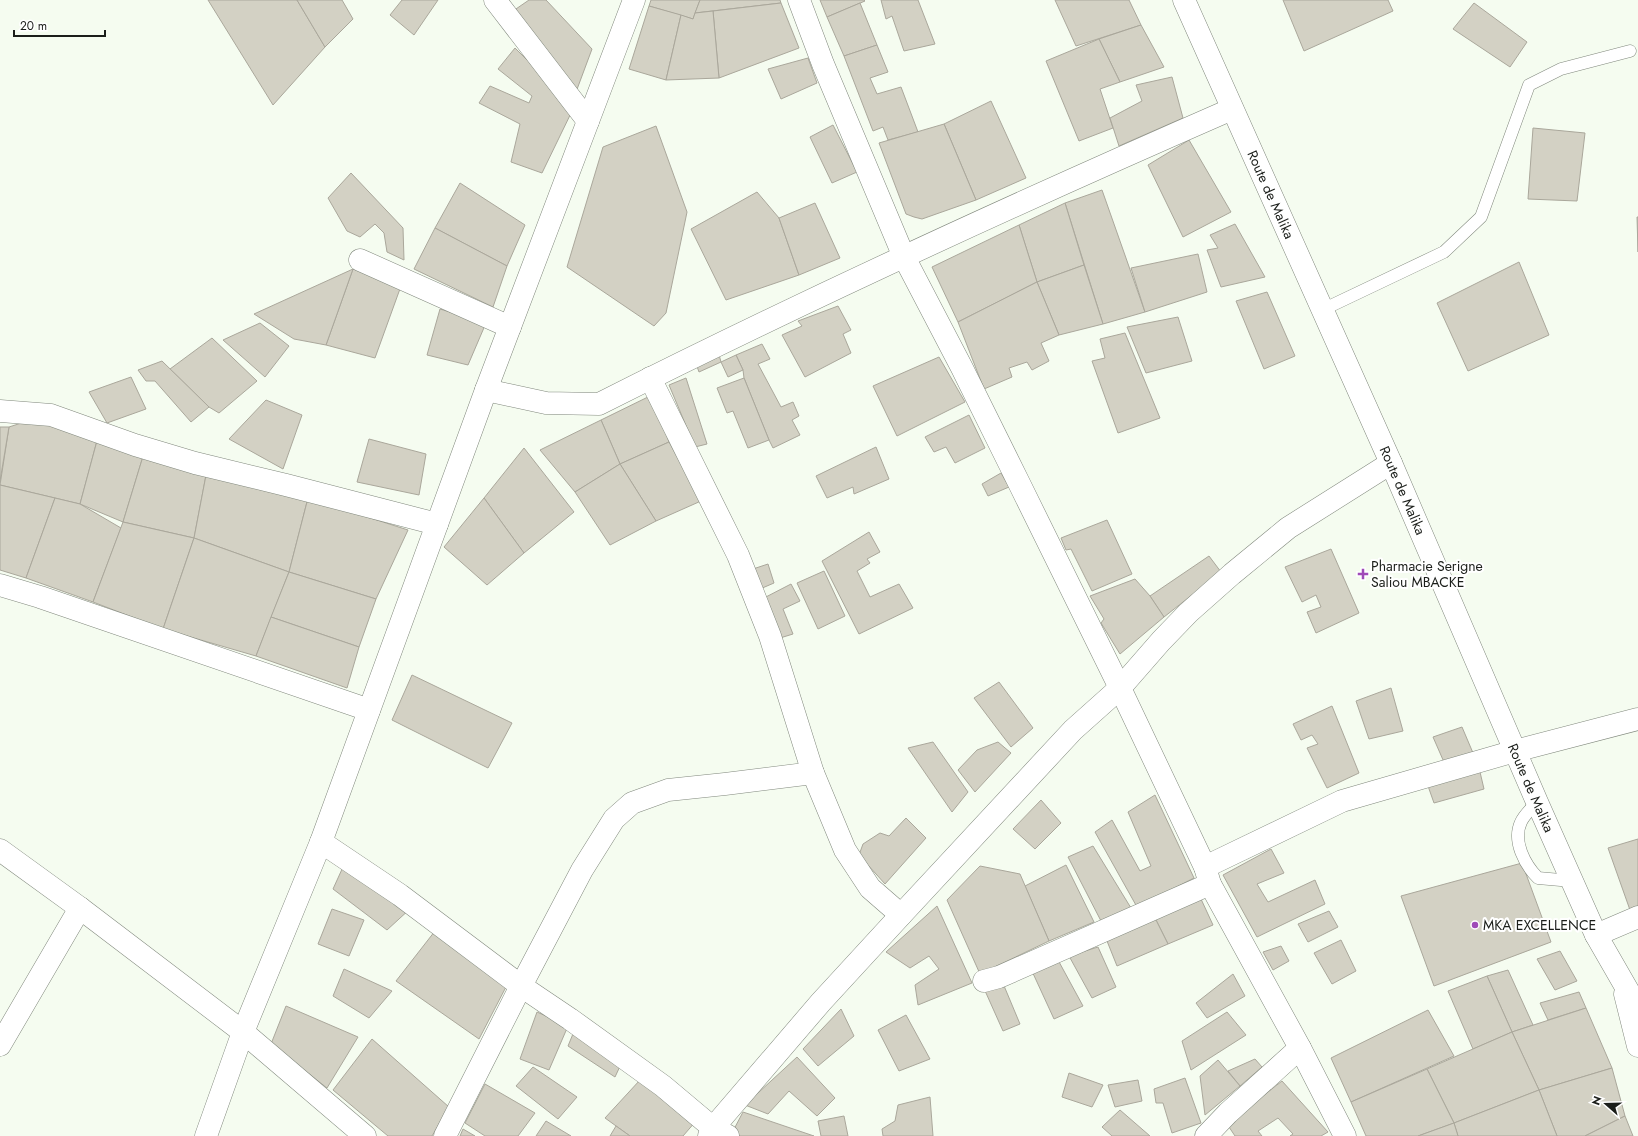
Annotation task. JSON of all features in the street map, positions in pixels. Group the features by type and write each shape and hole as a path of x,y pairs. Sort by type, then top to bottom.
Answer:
{"street":[{"path":"495,0 588,121"},
{"path":"206,1136 243,1032 321,842 486,390 634,0"},
{"path":"799,0 823,64 904,257 962,368 1120,688 1208,876 1300,1048 1345,1136"},
{"name":"Route de Malika","path":"1184,0 1391,463 1596,935 1621,981 1638,1008"},
{"path":"486,390 546,403 599,404 650,378 904,257 1105,165 1232,110"},
{"path":"360,260 510,327"},
{"path":"650,378 738,555 770,636 813,772 845,850 870,888 901,915"},
{"path":"0,411 51,415 136,445 195,463 437,524"},
{"path":"321,842 400,895 521,986 570,1019 663,1086 717,1133 821,1002 1073,730 1120,688 1161,640 1188,613 1232,574 1288,528 1391,463"},
{"path":"0,585 40,597 369,710"},
{"path":"984,981 999,977 1208,876 1342,801 1515,751 1638,718"},
{"path":"445,1136 582,870 614,819 632,804 668,790 813,772"},
{"path":"0,850 80,908 243,1032 365,1136"},
{"path":"0,1045 80,908"},
{"path":"1596,935 1638,917"},
{"name":"Route de Malika","path":"1621,981 1638,1046"},
{"path":"1206,1136 1228,1113 1300,1048"}],"lane":[{"path":"1322,310 1444,252 1482,217 1529,85 1560,69 1630,51"},
{"path":"1537,802 1521,821 1517,833 1523,857 1531,871 1538,878 1572,881"}],"building":[{"path":"208,0 297,0 325,47 273,105"},
{"path":"297,0 342,0 353,19 325,47"},
{"path":"402,0 438,0 414,35 390,15"},
{"path":"529,0 546,0 592,49 576,92 513,11"},
{"path":"651,0 700,0 693,19 649,6"},
{"path":"700,0 780,0 781,3 695,13"},
{"path":"820,0 864,0 865,1 827,17"},
{"path":"881,0 918,0 935,44 904,51 892,16 886,19"},
{"path":"1055,0 1129,0 1141,25 1076,46"},
{"path":"1283,0 1388,0 1393,11 1304,51"},
{"path":"781,3 799,48 719,78 713,11"},
{"path":"860,3 877,45 844,56 827,17"},
{"path":"1474,3 1527,42 1510,67 1453,29"},
{"path":"649,6 681,15 666,80 629,69"},
{"path":"713,11 719,78 666,80 681,15 693,19 695,13"},
{"path":"1141,25 1164,67 1120,82 1099,39"},
{"path":"1099,39 1120,82 1100,89 1113,128 1079,141 1046,61"},
{"path":"877,45 888,72 870,78 877,94 901,87 918,132 888,140 883,127 873,131 844,56"},
{"path":"515,48 574,107 542,173 511,162 520,124 479,103 490,86 529,103 532,96 498,69"},
{"path":"808,58 817,83 781,99 768,69"},
{"path":"1172,77 1183,118 1119,146 1110,118 1142,101 1136,85"},
{"path":"991,101 1026,178 976,200 944,124"},
{"path":"944,124 976,200 922,219 914,217 906,214 879,143"},
{"path":"833,125 857,172 832,183 810,137"},
{"path":"656,126 687,212 666,313 654,326 567,267 603,147"},
{"path":"1533,128 1585,133 1577,201 1528,199"},
{"path":"1189,140 1231,212 1183,237 1148,165"},
{"path":"351,173 403,228 404,260 387,252 384,233 375,224 360,237 347,231 328,198"},
{"path":"460,183 525,225 507,266 435,228"},
{"path":"1102,190 1145,312 1103,324 1065,203"},
{"path":"757,192 779,218 799,275 726,300 691,229"},
{"path":"815,203 840,258 799,275 779,218"},
{"path":"1065,203 1084,265 1037,282 1019,225"},
{"path":"1637,217 1638,217 1638,252"},
{"path":"1235,224 1265,277 1221,287 1207,250 1218,248 1210,235"},
{"path":"1019,225 1037,282 958,322 932,267"},
{"path":"435,228 507,266 493,307 414,269"},
{"path":"1198,254 1207,292 1145,312 1131,268"},
{"path":"1519,262 1549,335 1468,371 1437,303"},
{"path":"1084,265 1103,324 1059,335 1037,282"},
{"path":"353,269 401,286 375,358 326,345"},
{"path":"353,269 326,345 294,339 254,314"},
{"path":"1037,282 1059,335 1041,343 1049,361 1032,370 1027,362 1009,368 1012,377 984,389 958,322"},
{"path":"1267,292 1295,356 1264,369 1236,301"},
{"path":"838,306 851,330 843,334 851,353 805,377 782,335 802,326 798,321"},
{"path":"440,309 486,323 468,365 427,355"},
{"path":"1178,317 1192,361 1146,373 1127,327"},
{"path":"260,323 289,346 265,377 223,340"},
{"path":"1125,333 1160,418 1118,433 1092,361 1105,358 1100,339"},
{"path":"212,338 257,381 219,413 209,407 170,369"},
{"path":"762,344 770,359 758,364 781,407 793,402 799,416 792,420 800,435 773,448 736,355"},
{"path":"718,351 721,362 699,372 695,361"},
{"path":"736,355 743,370 728,377 721,362"},
{"path":"939,357 965,402 897,436 873,386"},
{"path":"162,361 209,407 191,422 155,381 146,381 138,370"},
{"path":"131,377 146,409 107,423 89,392"},
{"path":"686,378 707,444 695,447 669,385"},
{"path":"744,378 769,440 748,448 733,411 727,413 717,388"},
{"path":"652,395 669,442 620,464 601,420"},
{"path":"266,400 302,415 283,469 229,439"},
{"path":"969,415 985,448 955,463 946,447 934,452 925,437"},
{"path":"40,417 98,437 80,504 0,485 9,427"},
{"path":"601,420 620,464 575,492 540,450"},
{"path":"0,427 9,427 0,481"},
{"path":"98,437 144,453 123,522 80,504"},
{"path":"369,439 426,454 419,495 357,482"},
{"path":"669,442 701,501 656,521 620,464"},
{"path":"876,447 889,479 854,494 853,487 827,498 816,476"},
{"path":"524,448 574,512 524,553 484,498"},
{"path":"144,453 207,470 194,538 123,522"},
{"path":"620,464 656,521 610,545 575,492"},
{"path":"207,470 308,498 289,572 194,538"},
{"path":"1001,473 1009,487 988,496 982,484"},
{"path":"0,485 55,498 26,578 0,570"},
{"path":"55,498 80,504 121,528 93,602 26,578"},
{"path":"308,498 408,530 376,599 289,572"},
{"path":"484,498 524,553 487,585 444,547"},
{"path":"1107,520 1132,574 1092,591 1071,549 1066,550 1061,538"},
{"path":"123,522 194,538 163,629 93,602"},
{"path":"869,532 880,552 867,559 870,563 857,571 870,597 899,584 913,608 859,634 822,561"},
{"path":"194,538 289,572 256,656 163,629"},
{"path":"1331,549 1359,613 1316,633 1307,612 1321,607 1316,595 1302,602 1285,567"},
{"path":"1209,556 1221,572 1164,617 1150,596"},
{"path":"768,564 774,583 760,589 753,569"},
{"path":"824,571 845,616 818,629 797,583"},
{"path":"289,572 376,599 359,647 271,617"},
{"path":"1135,579 1150,596 1164,617 1120,654 1101,623 1104,619 1090,596"},
{"path":"791,584 800,601 783,609 793,634 780,638 762,599"},
{"path":"271,617 359,647 347,688 256,656"},
{"path":"412,675 512,723 488,768 392,720"},
{"path":"999,682 1033,728 1011,747 974,698"},
{"path":"1391,688 1403,731 1369,739 1356,701"},
{"path":"1332,706 1359,773 1327,788 1307,748 1318,744 1312,735 1301,740 1293,724"},
{"path":"1462,727 1476,760 1447,769 1433,737"},
{"path":"933,742 968,792 952,812 908,748"},
{"path":"998,742 1011,753 975,792 958,770 977,750"},
{"path":"1480,772 1484,789 1434,803 1428,786"},
{"path":"1155,795 1194,878 1137,907 1095,832 1112,820 1140,871 1151,866 1128,812"},
{"path":"1041,800 1061,823 1035,849 1013,829"},
{"path":"906,818 926,838 885,884 859,855 863,844 880,833 889,836"},
{"path":"1638,839 1638,907 1630,910 1608,848"},
{"path":"1093,846 1131,908 1101,921 1068,857"},
{"path":"1271,849 1284,873 1257,884 1268,902 1315,880 1325,904 1257,937 1223,875"},
{"path":"1522,863 1551,942 1434,986 1401,896"},
{"path":"1066,865 1094,922 1049,941 1025,886"},
{"path":"980,866 1020,874 1049,941 980,974 947,900"},
{"path":"343,867 411,908 387,930 333,889"},
{"path":"1201,899 1213,925 1168,944 1155,918"},
{"path":"937,906 972,983 918,1005 915,985 939,969 929,956 910,968 886,952"},
{"path":"332,909 364,920 349,956 318,944"},
{"path":"1329,911 1338,927 1308,942 1298,924"},
{"path":"1155,918 1168,944 1117,966 1107,941"},
{"path":"435,931 507,985 479,1039 396,981"},
{"path":"1341,940 1356,971 1332,984 1314,953"},
{"path":"1281,946 1289,961 1273,970 1263,952"},
{"path":"1098,947 1116,987 1092,998 1069,956"},
{"path":"1560,951 1577,981 1555,990 1537,959"},
{"path":"1058,960 1083,1006 1054,1019 1031,969"},
{"path":"344,969 392,991 369,1018 333,996"},
{"path":"1508,970 1533,1025 1512,1032 1487,976"},
{"path":"1233,974 1245,996 1207,1018 1196,1003"},
{"path":"1487,976 1512,1032 1473,1049 1448,991"},
{"path":"1002,981 1020,1024 1003,1031 982,984"},
{"path":"1579,992 1586,1008 1548,1020 1540,1003"},
{"path":"286,1006 358,1037 327,1088 271,1044"},
{"path":"1586,1008 1612,1068 1539,1090 1512,1032"},
{"path":"841,1009 854,1036 818,1066 803,1049"},
{"path":"1428,1010 1454,1056 1351,1102 1331,1058"},
{"path":"537,1012 568,1026 549,1070 520,1059"},
{"path":"1227,1012 1246,1035 1191,1070 1182,1041"},
{"path":"906,1015 930,1059 899,1071 878,1030"},
{"path":"575,1029 622,1062 615,1077 568,1046"},
{"path":"1512,1032 1539,1090 1454,1123 1427,1069"},
{"path":"372,1039 449,1107 432,1136 388,1136 333,1090"},
{"path":"797,1057 835,1098 817,1116 789,1091 768,1114 745,1105"},
{"path":"1255,1059 1262,1067 1240,1086 1228,1071"},
{"path":"1218,1060 1240,1086 1205,1115 1200,1076"},
{"path":"533,1067 577,1097 558,1119 516,1086"},
{"path":"1612,1068 1625,1116 1585,1136 1557,1136 1539,1090"},
{"path":"1427,1069 1454,1123 1418,1136 1366,1136 1351,1102"},
{"path":"1069,1073 1103,1085 1092,1107 1062,1097"},
{"path":"1185,1078 1201,1123 1172,1133 1163,1103 1156,1103 1154,1089"},
{"path":"640,1080 696,1121 683,1136 630,1136 605,1118"},
{"path":"1138,1080 1142,1101 1115,1107 1108,1085"},
{"path":"1282,1081 1328,1132 1321,1136 1290,1136 1293,1134 1278,1118 1258,1131 1262,1136 1235,1136 1227,1124"},
{"path":"485,1084 535,1113 518,1136 485,1136 465,1123"},
{"path":"1539,1090 1557,1136 1458,1136 1454,1123"},
{"path":"930,1097 933,1136 883,1136 882,1129 895,1121 898,1105"},
{"path":"1120,1110 1150,1136 1112,1136 1102,1127"},
{"path":"743,1112 814,1136 740,1136 732,1133"},
{"path":"844,1116 848,1136 821,1136 818,1121"},
{"path":"1625,1116 1633,1136 1585,1136"},
{"path":"546,1121 571,1136 536,1136"},
{"path":"1454,1123 1458,1136 1418,1136"},
{"path":"616,1126 630,1136 610,1136"},
{"path":"463,1129 475,1136 460,1136"}],"place":[{"name":"Pharmacie Serigne Saliou MBACKE","path":"1363,574"},
{"name":"MKA EXCELLENCE","path":"1475,925"}]}
